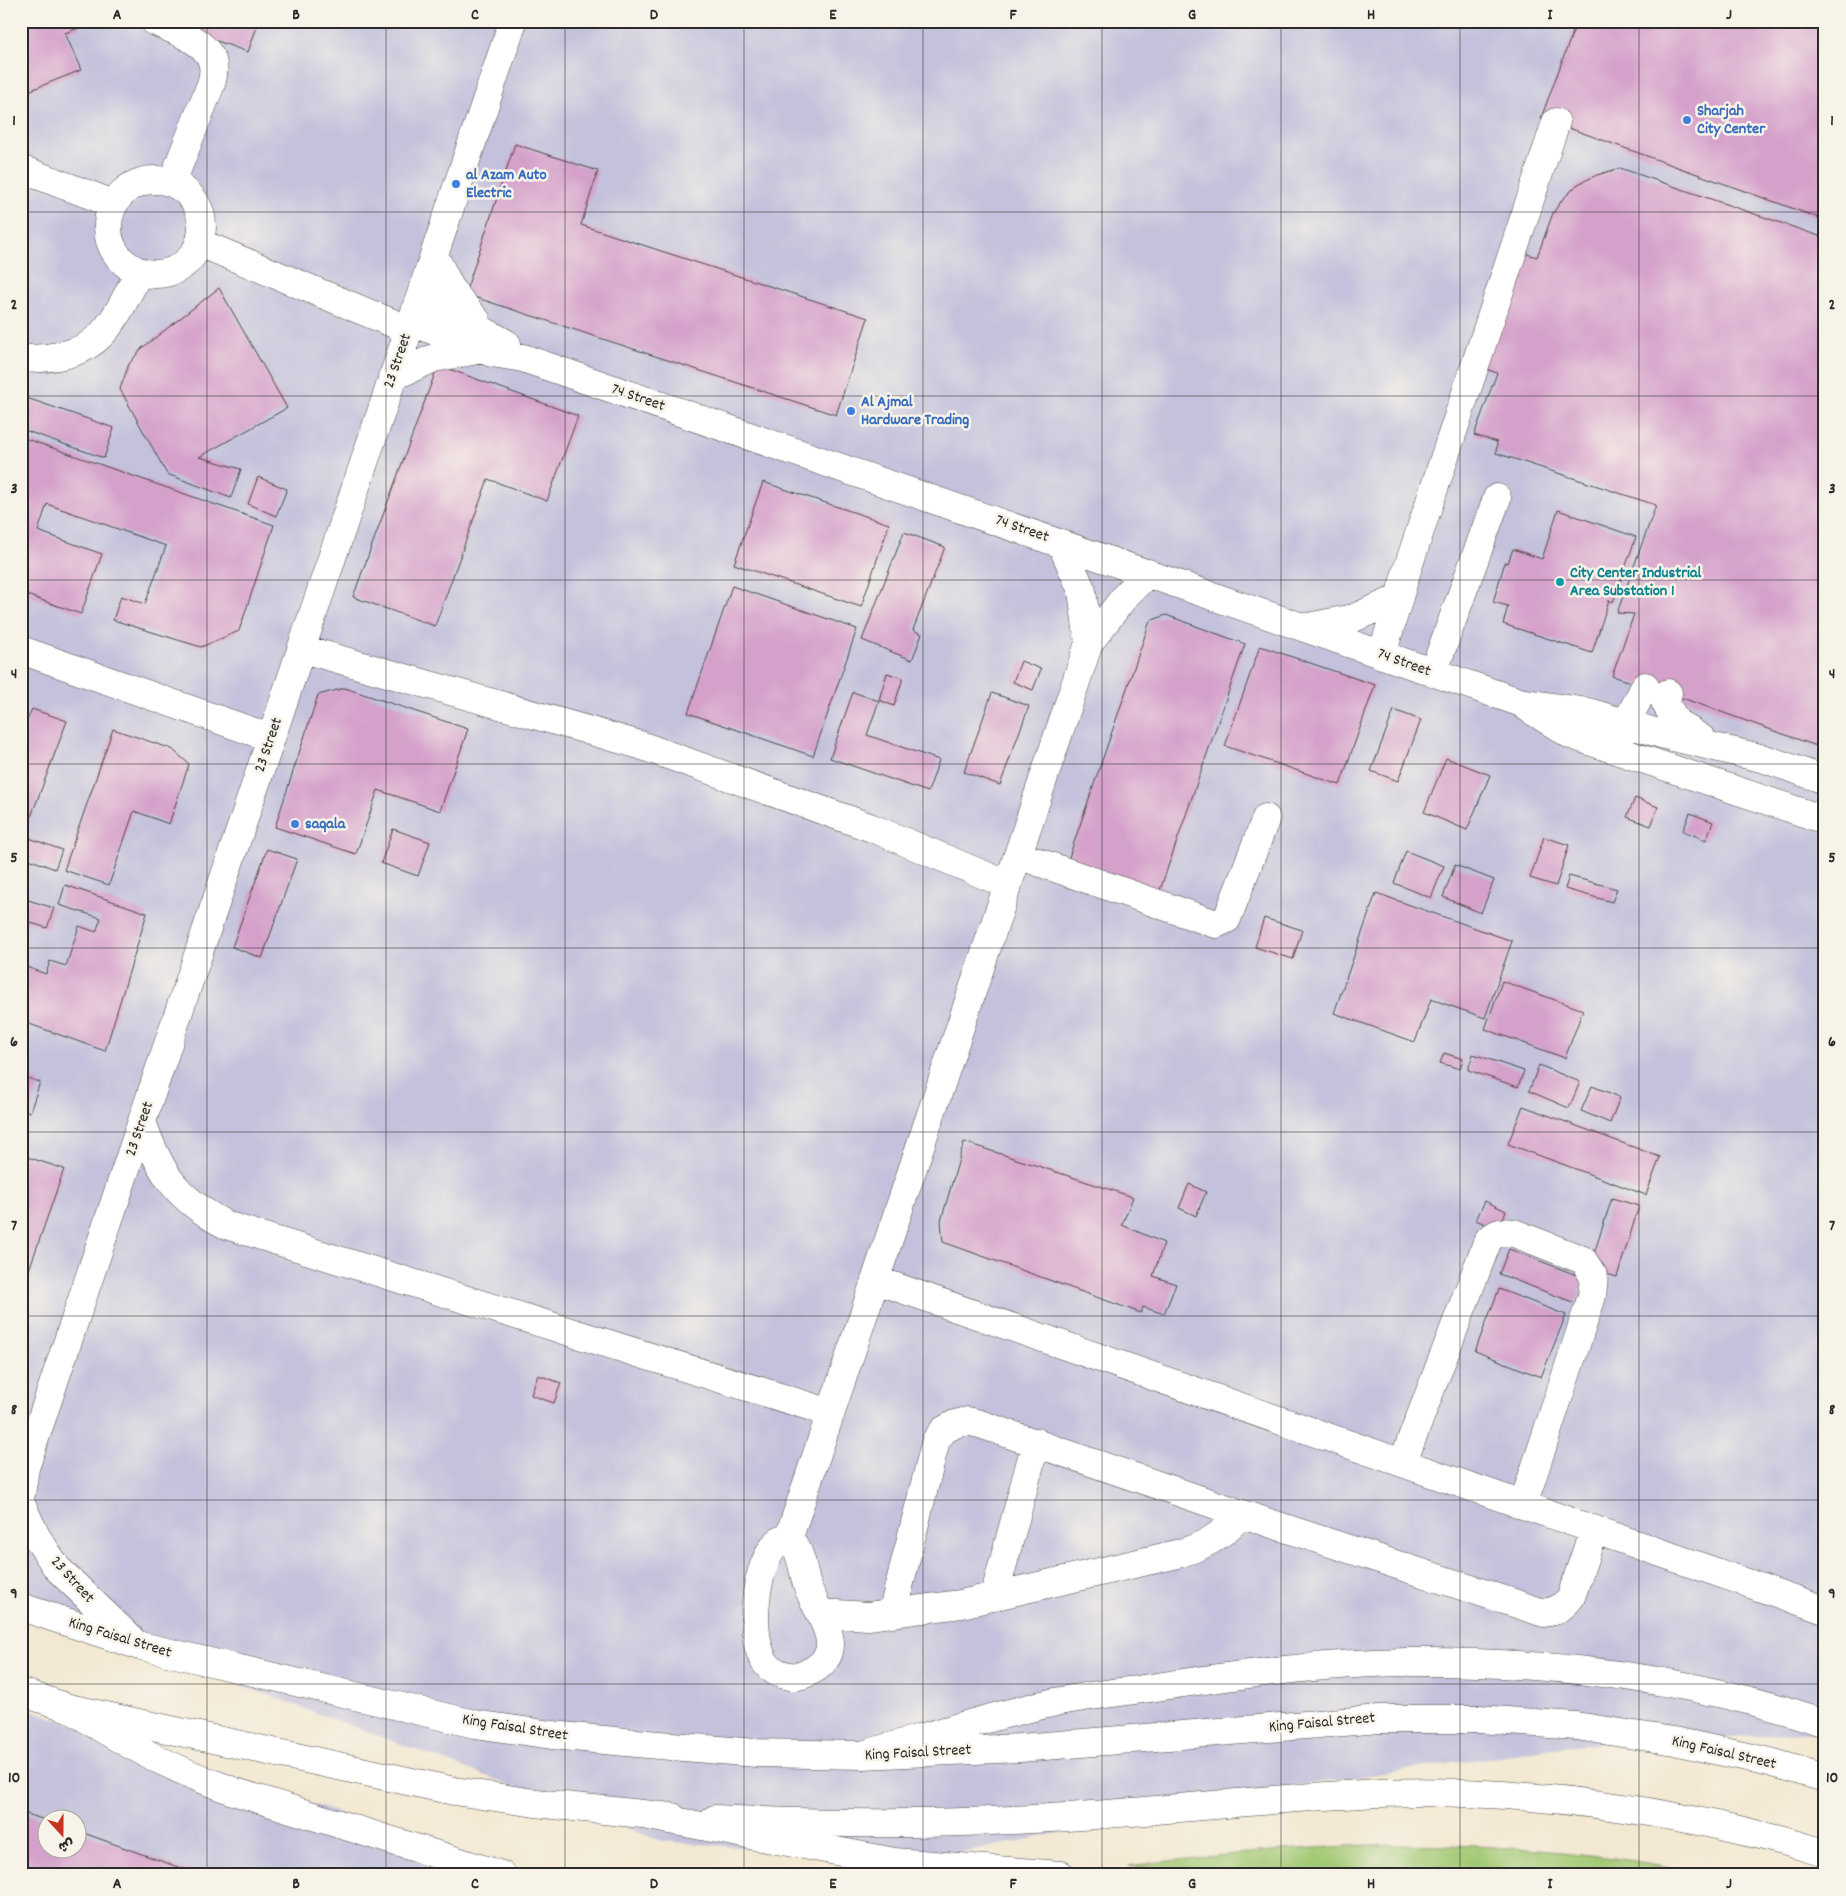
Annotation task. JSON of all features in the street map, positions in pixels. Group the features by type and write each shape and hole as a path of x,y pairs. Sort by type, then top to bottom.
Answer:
{"main road":[{"path":"154,21 201,45 209,52 214,62 213,79 172,182"},
{"name":"23 Street","path":"22,1477 271,738 303,649 392,377 513,21"},
{"path":"1382,655 1399,598 1556,122"},
{"path":"21,169 114,204"},
{"path":"156,180 172,182 184,190 198,207 203,228 200,243 193,256 182,266 169,273 154,275 139,272 125,264 114,251 108,236 108,219 114,204 124,191 139,183 156,180"},
{"name":"74 Street","path":"200,243 410,326 487,342 507,344 523,358 1519,702 1569,708 1765,759 1825,780"},
{"path":"392,377 434,358 487,342 452,291 434,255"},
{"path":"21,359 46,359 66,356 86,348 103,335 116,319 139,272"},
{"name":"74 Street","path":"420,296 487,342"},
{"path":"1433,673 1497,498"},
{"path":"1061,543 1082,591 1089,643"},
{"path":"788,1540 1089,643 1126,595 1148,574"},
{"path":"1306,627 1354,618 1399,598"},
{"path":"303,649 640,744 872,828 1008,885"},
{"path":"21,650 271,738"},
{"path":"1611,748 1628,724 1657,690 1671,716 1712,745"},
{"name":"74 Street","path":"1519,702 1562,730 1825,820"},
{"path":"1018,855 1216,924 1227,919 1266,818"},
{"path":"142,1122 164,1174 181,1195 202,1212 226,1225 831,1413"},
{"path":"1403,1462 1488,1240 1495,1234 1504,1231 1514,1233 1583,1260 1594,1277 1592,1296 1523,1505"},
{"path":"876,1280 1825,1610"},
{"path":"892,1614 936,1440 944,1430 955,1424 967,1421 1036,1442 1242,1514 1544,1613 1564,1606 1571,1597 1594,1529"},
{"path":"994,1597 1036,1442"},
{"name":"23 Street","path":"21,1504 36,1536 57,1568 137,1645"},
{"path":"822,1613 849,1616 892,1614 994,1597 1193,1550 1212,1541 1228,1529 1242,1514"},
{"path":"781,1540 788,1540 794,1545 807,1584 822,1613 831,1643 827,1658 816,1670 801,1676 792,1676 784,1675 770,1668 760,1655 758,1593 762,1570 769,1551 781,1540"},
{"name":"King Faisal Street","path":"21,1607 137,1645 475,1724 552,1735 756,1753 862,1755 1020,1748 1380,1718 1479,1719 1576,1726 1674,1741 1770,1762 1825,1778"},
{"path":"862,1755 1002,1714 1053,1702 1247,1673 1407,1662 1487,1664 1567,1670 1647,1680 1725,1696 1825,1723"},
{"path":"21,1692 70,1708 454,1791 648,1816 894,1862 1061,1875"},
{"path":"70,1708 108,1733 189,1775 242,1794 502,1875"},
{"path":"648,1816 889,1825 1015,1820 1382,1793 1486,1795 1588,1803 1689,1820 1788,1842 1825,1853"}],"shaded area":[{"path":"21,21 1825,21 1825,1732 1575,1745 1255,1792 924,1861 661,1841 21,1603"},
{"path":"21,1707 525,1875 21,1875"}],"green space":[{"path":"1398,1844 1554,1851 1632,1861 1709,1875 1219,1875 1129,1866 1264,1852"}],"building":[{"path":"21,21 77,21 79,28 65,33 81,70 21,94"},
{"path":"170,21 259,21 248,52 169,24"},
{"name":"Sharjah City Center","path":"1577,21 1825,21 1825,220 1541,118"},
{"path":"515,144 598,171 581,225 868,318 836,415 465,294"},
{"path":"1620,168 1825,238 1825,749 1668,693 1612,676 1634,614 1617,613 1656,505 1496,453 1497,442 1474,435 1497,373 1481,367 1517,251 1537,257 1553,213 1562,200 1578,184 1597,175"},
{"path":"219,288 287,408 199,457 241,469 231,498 167,474 120,389 129,364 142,348"},
{"path":"438,365 578,416 547,501 488,479 435,626 353,597"},
{"path":"21,396 114,428 104,458 21,429"},
{"path":"21,437 274,525 239,631 201,647 113,620 121,596 145,604 166,546 47,504 38,531 102,554 81,614 21,593"},
{"path":"258,477 287,489 276,516 248,504"},
{"path":"763,482 889,524 861,607 734,564"},
{"name":"City Center Industrial Area Substation 1","path":"1558,510 1636,537 1613,602 1609,600 1592,653 1503,624 1508,606 1493,602 1505,562 1508,563 1513,549 1542,559"},
{"path":"904,532 945,547 913,630 922,634 912,660 862,640"},
{"path":"732,586 857,629 813,756 688,713"},
{"path":"1166,615 1245,644 1160,890 1068,860 1150,621"},
{"path":"1260,646 1375,685 1340,785 1225,746"},
{"path":"1021,661 1041,669 1033,690 1013,682"},
{"path":"887,673 903,678 894,706 879,700"},
{"path":"345,688 468,729 440,811 378,790 356,854 275,827 318,695"},
{"path":"853,692 879,701 867,735 939,760 928,792 830,758"},
{"path":"992,693 1029,706 1000,785 964,772"},
{"path":"32,709 67,721 26,830 21,829 21,734"},
{"path":"1394,710 1421,720 1398,781 1371,771"},
{"path":"113,729 172,749 189,764 169,824 134,811 109,885 64,870"},
{"path":"1446,758 1490,775 1467,830 1424,812"},
{"path":"1635,798 1658,807 1651,826 1627,817"},
{"path":"1690,813 1713,822 1706,840 1683,831"},
{"path":"393,829 430,842 418,876 381,863"},
{"path":"21,835 62,850 55,869 21,856"},
{"path":"1544,837 1569,845 1556,886 1530,878"},
{"path":"267,849 297,859 262,958 232,947"},
{"path":"1406,851 1444,866 1431,898 1394,883"},
{"path":"1455,865 1494,880 1481,913 1443,897"},
{"path":"1569,876 1617,889 1612,902 1565,889"},
{"path":"65,885 147,913 105,1051 21,1021 21,965 46,974 50,961 66,966 79,926 96,932 101,918 59,905"},
{"path":"1376,893 1512,941 1485,1018 1431,999 1415,1042 1334,1013"},
{"path":"28,900 54,908 47,928 22,920"},
{"path":"1264,918 1302,930 1293,959 1255,947"},
{"path":"1502,981 1583,1010 1565,1058 1485,1029"},
{"path":"1444,1053 1463,1059 1460,1069 1440,1063"},
{"path":"1473,1054 1524,1071 1518,1087 1468,1070"},
{"path":"1539,1065 1580,1082 1569,1108 1529,1091"},
{"path":"21,1076 40,1082 30,1112 21,1109"},
{"path":"1592,1086 1620,1097 1610,1123 1581,1111"},
{"path":"1523,1106 1660,1157 1646,1195 1508,1144"},
{"path":"964,1142 1133,1197 1122,1225 1164,1243 1153,1276 1176,1284 1164,1314 1143,1307 1141,1313 943,1242 941,1221"},
{"path":"21,1155 64,1169 22,1290 21,1290"},
{"path":"1189,1184 1206,1192 1196,1216 1179,1208"},
{"path":"1612,1198 1639,1206 1617,1277 1589,1269"},
{"path":"1485,1201 1506,1211 1498,1230 1476,1220"},
{"path":"1509,1249 1584,1278 1575,1303 1499,1274"},
{"path":"1499,1289 1566,1315 1541,1377 1475,1351"},
{"path":"538,1375 561,1383 554,1403 531,1395"},
{"path":"21,1812 38,1818 38,1858 88,1858 88,1835 200,1875 21,1875"}],"place":[{"name":"Sharjah City Center","path":"1687,120"},
{"name":"al Azam Auto Electric","path":"456,184"},
{"name":"Al Ajmal Hardware Trading","path":"851,411"},
{"name":"City Center Industrial Area Substation 1","path":"1560,582"},
{"name":"saqala","path":"295,824"}]}
